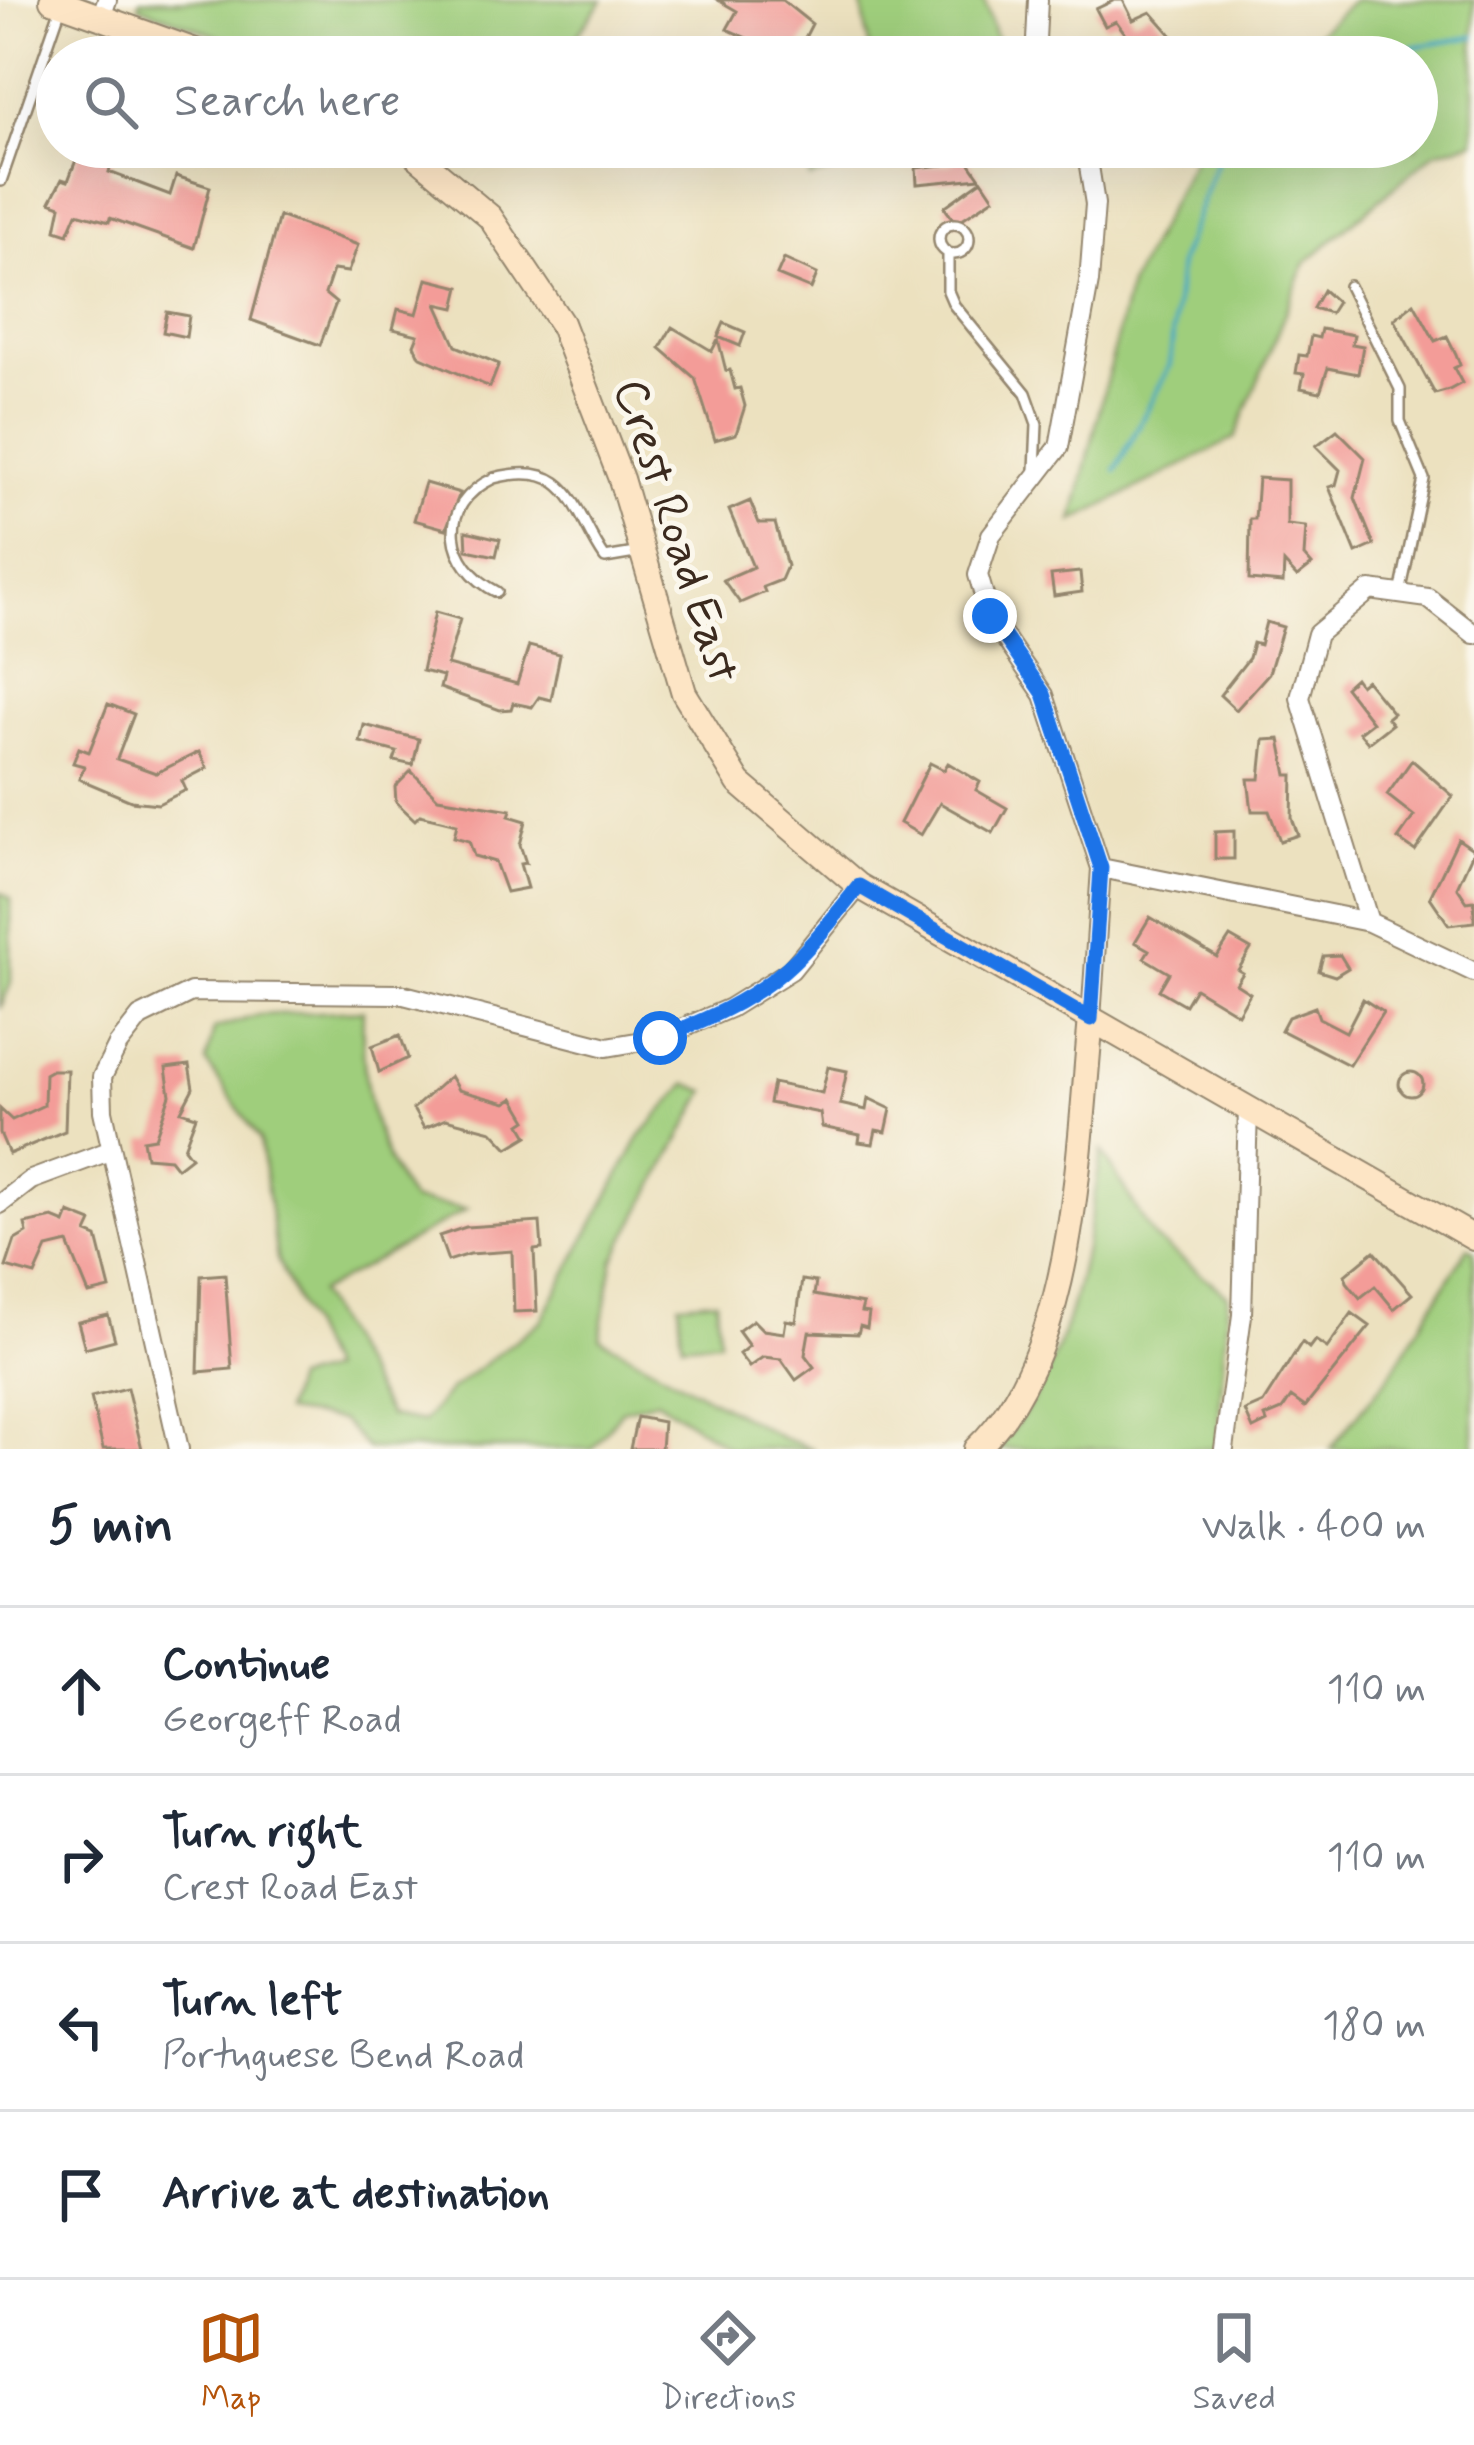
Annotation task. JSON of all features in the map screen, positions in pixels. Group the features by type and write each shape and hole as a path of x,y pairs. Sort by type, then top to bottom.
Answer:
{"street":[{"path":"1036,36 1038,0"},
{"path":"57,2 104,9 165,36"},
{"name":"Crest Road East","path":"431,168 490,218 561,322 622,479 670,658 700,725 739,783 859,886 1474,1238"},
{"path":"976,1449 1017,1396 1056,1297 1076,1170 1091,1019 1101,868 1044,694 990,616 978,575 991,535 1034,486 1059,447 1089,282 1095,204 1089,168"},
{"path":"1369,922 1300,698 1317,634 1370,590 1428,598 1474,634"},
{"path":"1101,868 1369,922 1474,972"},
{"path":"179,1449 109,1151 102,1077 140,1016 191,992 400,994 621,1048 709,1019 765,988 791,970 859,886"},
{"path":"1224,1449 1241,1315 1248,1109"},
{"path":"0,1204 31,1180 109,1151"}],"lane":[{"path":"47,36 57,2"},
{"path":"2,181 36,70"},
{"path":"947,253 947,291 954,305 1032,406 1037,424 1034,486"},
{"path":"1349,286 1400,388 1400,422 1424,479 1400,594"},
{"path":"497,592 468,575 453,539 459,513 494,478 529,476 561,484 574,496 605,559 641,552"}],"green space":[{"path":"140,0 603,0 576,36 217,36 139,6"},
{"path":"861,0 984,0 995,36 867,36"},
{"path":"1354,0 1474,0 1474,141 1438,151 1438,36 1314,36"},
{"path":"808,168 847,168 810,178"},
{"path":"1188,168 1416,168 1305,263 1235,438 1073,521 1129,286"},
{"path":"0,892 11,899 11,983 0,1009"},
{"path":"363,1010 371,1110 398,1179 411,1201 467,1209 318,1293 389,1416 423,1422 450,1390 541,1321 641,1135 687,1084 706,1091 613,1261 600,1338 782,1438 814,1449 731,1449 656,1400 622,1410 592,1449 367,1449 341,1420 284,1412 294,1380 329,1371 277,1259 260,1140 206,1062 214,1029 259,1015"},
{"path":"1102,1151 1154,1238 1228,1295 1217,1449 996,1449 1022,1418 1058,1347 1081,1270"},
{"path":"1468,1247 1474,1250 1474,1449 1330,1449 1390,1375"},
{"path":"716,1300 719,1341 682,1344 679,1303"}],"building":[{"path":"718,0 782,0 812,24 806,36 742,36 727,29 737,11"},
{"path":"1123,0 1133,20 1151,12 1172,36 1127,36 1116,21 1105,26 1096,9"},
{"path":"73,168 110,168 109,172 170,195 176,176 210,187 194,248 110,218 109,222 77,213 68,234 56,230 61,206 50,202 62,179 68,181"},
{"path":"916,168 973,168 980,178 917,184"},
{"path":"982,180 994,198 956,223 944,207"},
{"path":"279,216 358,245 348,272 333,270 325,294 336,303 320,345 251,320"},
{"path":"784,259 817,274 811,289 777,275"},
{"path":"427,279 460,287 455,308 437,304 456,346 499,364 490,387 419,356 414,345 418,335 393,329 398,309 417,314"},
{"path":"1323,290 1337,302 1330,313 1313,308"},
{"path":"1414,303 1435,341 1447,336 1456,354 1460,365 1454,368 1462,383 1449,390 1435,394 1394,319"},
{"path":"167,312 189,316 186,337 163,332"},
{"path":"724,323 745,332 740,346 718,337"},
{"path":"672,327 712,351 718,339 726,371 730,370 735,389 740,388 745,406 736,434 715,440 695,378 660,348"},
{"path":"1321,329 1354,335 1352,344 1363,346 1358,374 1328,368 1320,392 1301,388 1304,374 1296,373 1299,355 1307,356 1311,336 1319,338"},
{"path":"1337,430 1365,458 1355,498 1374,545 1356,553 1329,487 1336,485 1340,470 1316,446"},
{"path":"1258,478 1287,480 1287,525 1306,527 1304,556 1312,565 1297,577 1284,563 1283,583 1249,580 1250,519 1255,519"},
{"path":"425,483 460,493 446,529 414,520"},
{"path":"750,501 759,523 775,523 787,566 781,580 740,603 723,580 753,567 729,510"},
{"path":"466,531 500,539 496,556 467,550"},
{"path":"1080,572 1082,592 1054,596 1051,575"},
{"path":"435,612 460,619 447,665 517,684 529,646 560,654 551,700 539,697 532,707 513,703 511,709 500,710 440,688 443,676 422,671"},
{"path":"1266,622 1283,627 1269,673 1236,710 1220,695 1249,658 1253,643 1260,645"},
{"path":"1355,678 1360,685 1366,680 1393,713 1387,718 1392,724 1368,743 1359,732 1372,722 1345,687"},
{"path":"108,704 134,714 117,759 156,773 199,752 207,768 182,781 186,790 158,804 131,801 79,779 84,766 73,763 79,748 89,752"},
{"path":"364,725 419,739 413,765 394,761 397,752 360,742"},
{"path":"1280,739 1287,775 1293,775 1292,818 1298,835 1280,841 1269,811 1252,811 1248,779 1260,779 1264,740"},
{"path":"1412,760 1453,796 1415,851 1398,839 1414,816 1387,795"},
{"path":"930,763 944,770 948,763 980,782 976,790 1007,808 993,833 940,803 921,835 900,823"},
{"path":"411,771 438,798 511,810 509,816 526,821 520,845 526,863 520,864 527,888 506,892 495,862 474,856 469,841 454,837 457,824 420,815 415,820 396,802 395,787"},
{"path":"1234,831 1234,859 1215,859 1215,832"},
{"path":"1458,839 1474,850 1457,887 1467,902 1474,901 1474,922 1449,925 1430,897"},
{"path":"1150,917 1217,957 1230,937 1251,949 1238,970 1243,973 1236,984 1250,993 1238,1014 1195,988 1185,1005 1159,990 1169,973 1144,958 1149,950 1135,942"},
{"path":"1340,955 1348,968 1335,976 1319,971 1323,956"},
{"path":"1363,999 1383,1012 1349,1065 1281,1030 1288,1017 1315,1007 1319,1018 1346,1032"},
{"path":"400,1035 408,1058 379,1072 372,1046"},
{"path":"189,1065 193,1088 181,1111 196,1116 184,1148 191,1157 177,1168 170,1159 146,1157 143,1140 155,1138 170,1095 166,1068"},
{"path":"828,1067 847,1071 840,1104 866,1110 868,1098 891,1109 886,1132 876,1130 873,1144 859,1142 860,1135 822,1127 820,1113 769,1103 773,1083 822,1093"},
{"path":"67,1070 65,1131 9,1154 0,1133 0,1109 12,1120 44,1105 45,1074"},
{"path":"1411,1072 1423,1084 1411,1096 1399,1084"},
{"path":"450,1076 458,1090 506,1103 514,1098 527,1120 521,1124 528,1136 508,1148 492,1131 446,1119 424,1128 413,1109"},
{"path":"69,1213 92,1222 87,1233 97,1237 110,1289 89,1294 68,1243 47,1248 35,1275 6,1267 15,1240 27,1233 25,1224 53,1218 65,1223"},
{"path":"540,1222 542,1249 534,1250 537,1311 514,1312 512,1251 448,1261 439,1236 466,1227"},
{"path":"1374,1251 1412,1294 1394,1309 1375,1286 1360,1298 1347,1282 1345,1275"},
{"path":"225,1274 232,1369 198,1372 201,1276"},
{"path":"802,1280 816,1282 814,1295 863,1304 861,1312 869,1313 867,1328 860,1326 858,1334 809,1332 805,1355 814,1367 796,1380 781,1359 763,1357 749,1367 739,1354 749,1346 738,1331 753,1320 763,1330 784,1333 786,1320 796,1322"},
{"path":"1352,1313 1370,1326 1305,1407 1291,1397 1282,1410 1253,1429 1245,1411 1263,1403 1302,1342 1309,1348 1315,1340 1327,1348"},
{"path":"108,1315 115,1340 85,1348 78,1322"},
{"path":"127,1388 142,1449 103,1449 91,1397"},
{"path":"637,1417 663,1422 661,1449 630,1449"}],"waterway":[{"path":"1438,43 1474,37"},
{"path":"1116,470 1170,365 1179,263 1214,168"}],"route":[{"path":"660,1038 709,1019 791,970 859,886 1091,1019 1101,868 1044,694 990,616"}]}
